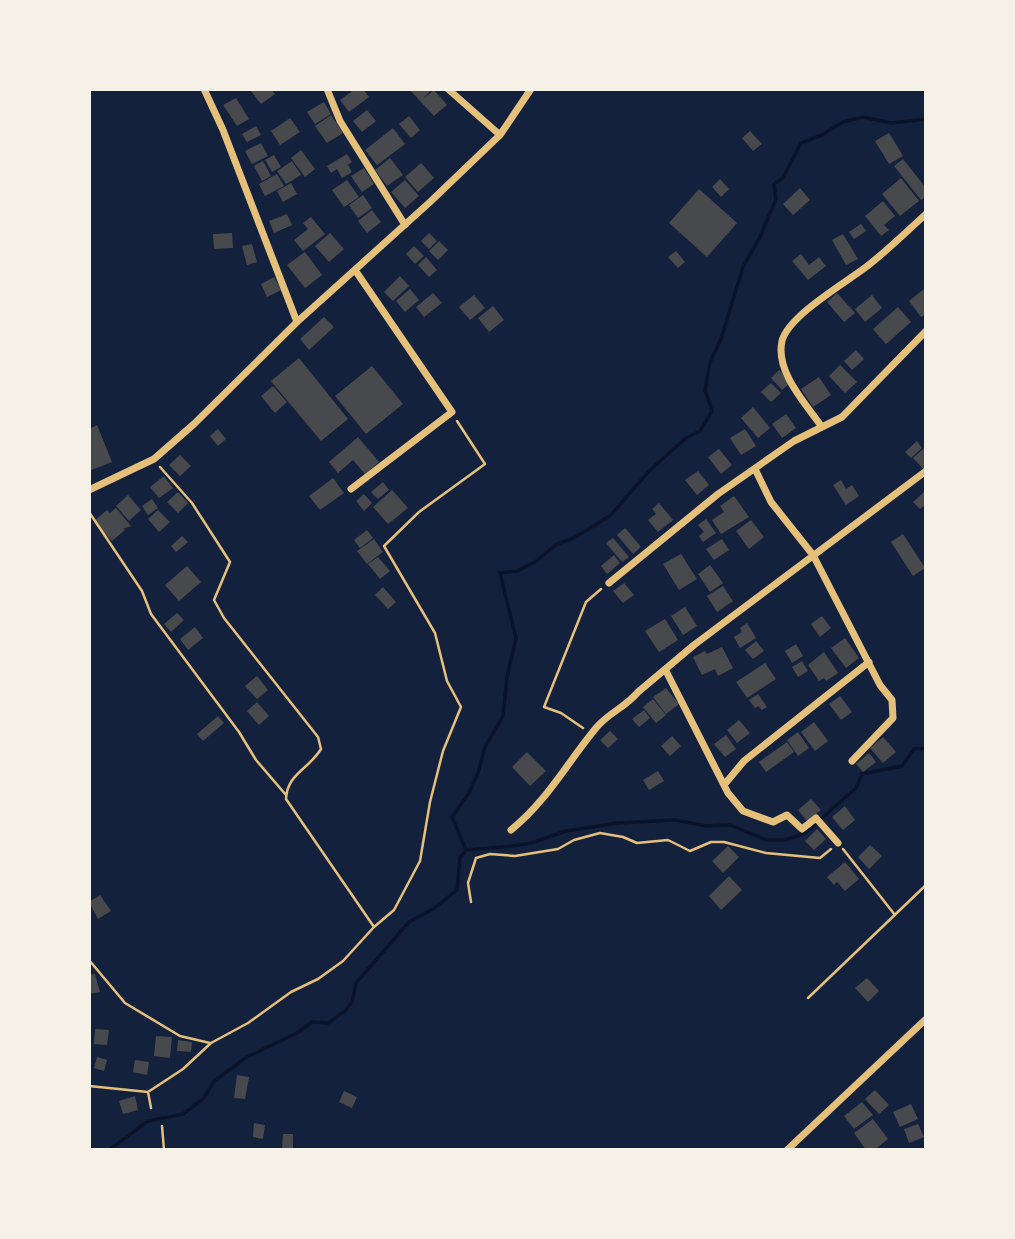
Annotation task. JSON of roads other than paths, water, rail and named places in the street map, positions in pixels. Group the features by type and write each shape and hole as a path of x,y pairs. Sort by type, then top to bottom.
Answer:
{"street":[{"path":"204,89 223,130 297,322"},
{"path":"327,89 341,121 405,225"},
{"path":"448,89 500,135"},
{"path":"89,490 153,459 239,382 297,322 500,135 531,89"},
{"path":"822,427 789,377 782,342 789,328 811,306 866,267 926,214"},
{"path":"351,489 452,412 355,270"},
{"path":"609,583 709,501 794,441 842,417 926,331"},
{"path":"755,470 771,502 813,555 880,685 892,700 893,718 852,761"},
{"path":"511,830 550,792 597,726 631,701 665,669 926,471"},
{"path":"724,785 744,761 869,662"},
{"path":"665,669 724,785 743,811 773,822 788,815 802,829 816,818 838,843"},
{"path":"787,1150 926,1019"}],"waterway":[{"path":"109,1150 148,1121 183,1114 203,1099 214,1081 247,1057 297,1033 312,1022 328,1023 345,1011 352,1002 356,983 409,922 433,909 457,890 460,858 466,850 452,817 469,793 485,747 503,716 507,677 516,638 500,573 517,571 535,562 557,544 574,538 611,515 649,471 686,438 700,431 712,411 705,390 710,362 721,339 743,267 760,237 776,199 774,184 783,178 801,143 822,135 843,122 863,117 891,123 926,119"},
{"path":"466,850 531,843 566,831 618,823 675,820 707,826 730,825 766,840 785,840 805,833 856,788 862,774 902,766 914,749 926,748"}]}
